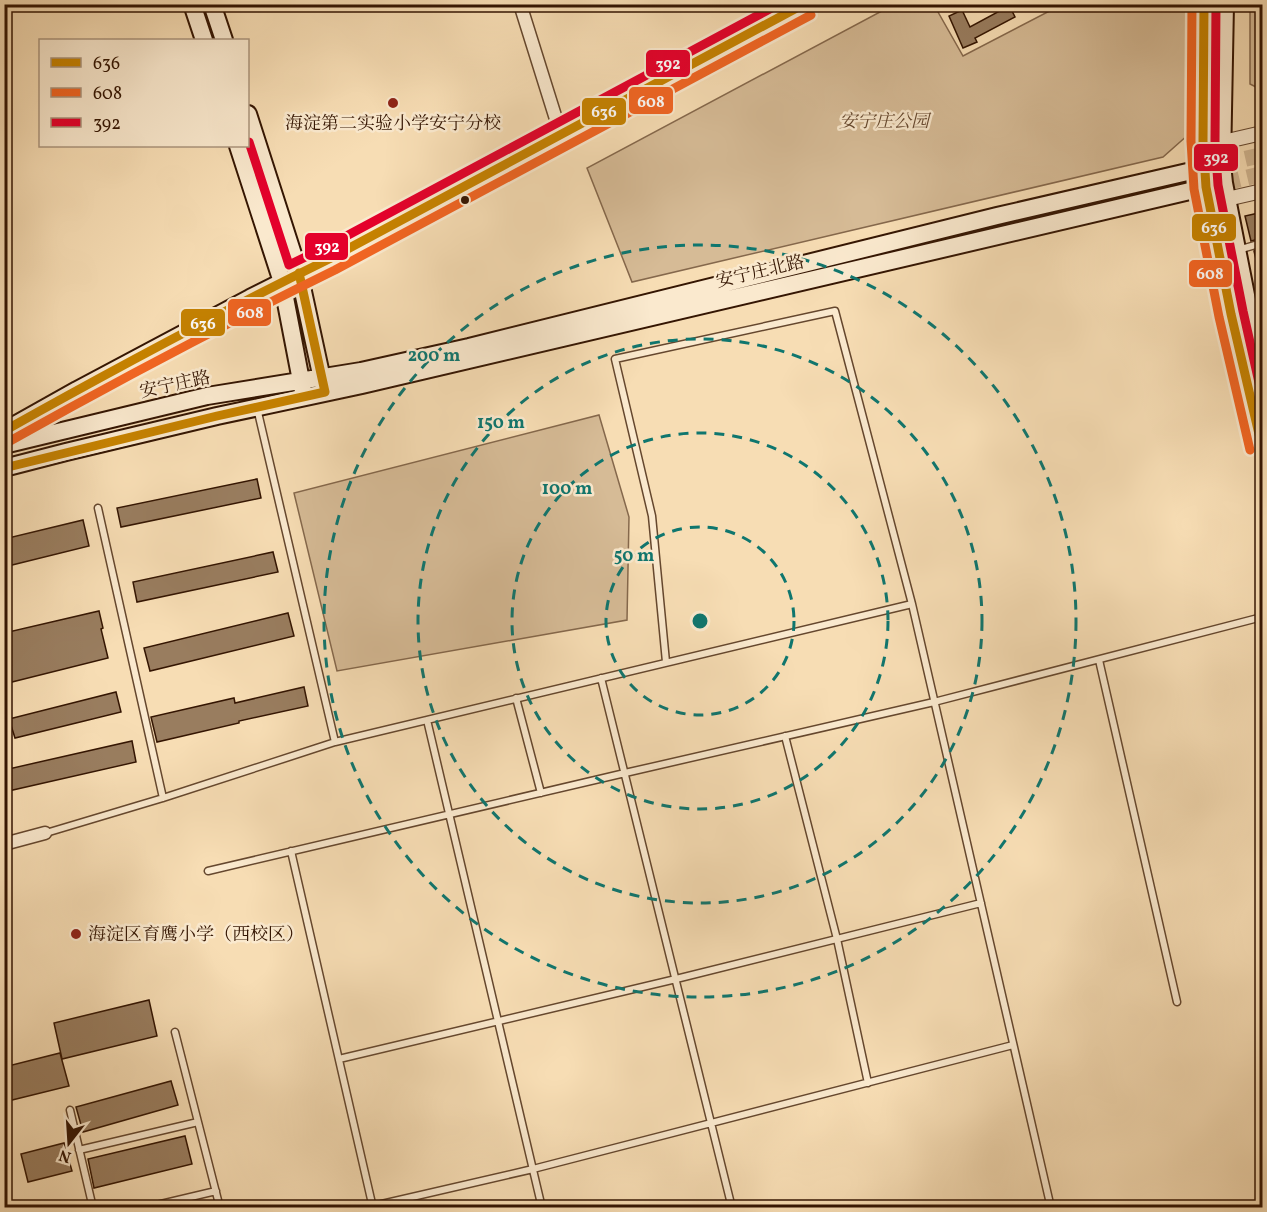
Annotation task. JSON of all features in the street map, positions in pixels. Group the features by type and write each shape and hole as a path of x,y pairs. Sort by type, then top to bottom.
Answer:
{"main road":[{"path":"192,4 204,39"},
{"path":"212,4 224,39"},
{"path":"1204,4 1203,141 1225,191 1263,370"},
{"path":"1225,4 1223,142 1206,187 1263,447"},
{"path":"249,117 299,273 323,385"},
{"path":"4,468 257,407 303,389 282,282 238,147"},
{"name":"安宁庄北路","path":"323,385 361,371 469,347 997,216 1214,166"},
{"name":"安宁庄北路","path":"303,389 1206,187 1225,191"},
{"name":"安宁庄路","path":"4,431 282,282"},
{"name":"安宁庄路","path":"4,445 207,396 303,389"}],"street":[{"path":"519,4 561,135"},
{"path":"282,282 805,4"},
{"path":"1223,142 1263,133"},
{"path":"1225,191 1263,191"},
{"path":"4,844 45,833"}],"lane":[{"path":"1238,250 1263,243"},
{"path":"666,662 652,516 615,358 835,311 912,604 1051,1208"},
{"path":"257,407 335,742"},
{"path":"98,508 163,798"},
{"path":"45,833 163,798 335,742 912,604"},
{"path":"208,871 934,702 1263,617"},
{"path":"1099,660 1177,1002"},
{"path":"601,678 732,1208"},
{"path":"516,698 541,793"},
{"path":"427,720 542,1208"},
{"path":"785,736 837,939 868,1083"},
{"path":"291,851 373,1207 711,1124 1013,1045"},
{"path":"339,1059 676,979 981,903"},
{"path":"175,1032 220,1208"},
{"path":"70,1110 93,1208"},
{"path":"79,1150 198,1122"},
{"path":"144,1208 216,1191"}],"green space":[{"name":"安宁庄公园","path":"893,5 934,5 963,56 1061,5 1189,5 1189,134 1163,157 632,282 587,168"},
{"path":"1250,5 1262,5 1262,40 1256,87 1250,84"},
{"path":"599,415 629,517 627,620 337,671 294,493"}],"building":[{"path":"1005,8 1011,9 1015,17 975,38 977,42 963,48 949,16 962,10 970,27"},
{"path":"1263,212 1263,238 1251,241 1245,216"},
{"path":"1263,248 1263,271 1259,272 1254,251"},
{"path":"257,479 261,498 121,527 117,508"},
{"path":"83,520 89,546 4,567 4,539"},
{"path":"273,552 278,572 137,602 133,582"},
{"path":"99,611 108,658 4,684 4,633"},
{"path":"288,613 294,636 150,671 144,648"},
{"path":"304,687 308,706 157,742 151,717 234,698 235,703"},
{"path":"116,692 121,712 15,738 9,719"},
{"path":"132,741 136,762 4,792 4,770"},
{"path":"149,1000 157,1036 62,1059 54,1023"},
{"path":"60,1053 69,1086 4,1102 4,1067"},
{"path":"171,1081 178,1105 83,1132 76,1107"},
{"path":"185,1136 192,1164 94,1188 88,1159"},
{"path":"64,1143 72,1171 28,1182 21,1154"}],"tunnel":[{"path":"1222,164 1262,155"},
{"path":"1224,183 1262,174"}],"transit line":[{"name":"392","path":"249,142 289,265 779,4"},
{"name":"636","path":"4,431 84,386 329,259 804,4"},
{"name":"608","path":"1192,4 1191,141 1194,189 1219,317 1250,450"},
{"name":"636","path":"1204,4 1203,141 1206,187 1231,314 1262,447"},
{"name":"392","path":"1216,4 1215,141 1218,185 1262,396"},
{"name":"608","path":"10,441 811,15"},
{"name":"636","path":"4,468 325,392 299,273"}],"place":[{"name":"海淀第二实验小学安宁分校","path":"393,103"},
{"name":"海淀区育鹰小学（西校区）","path":"76,934"}]}
